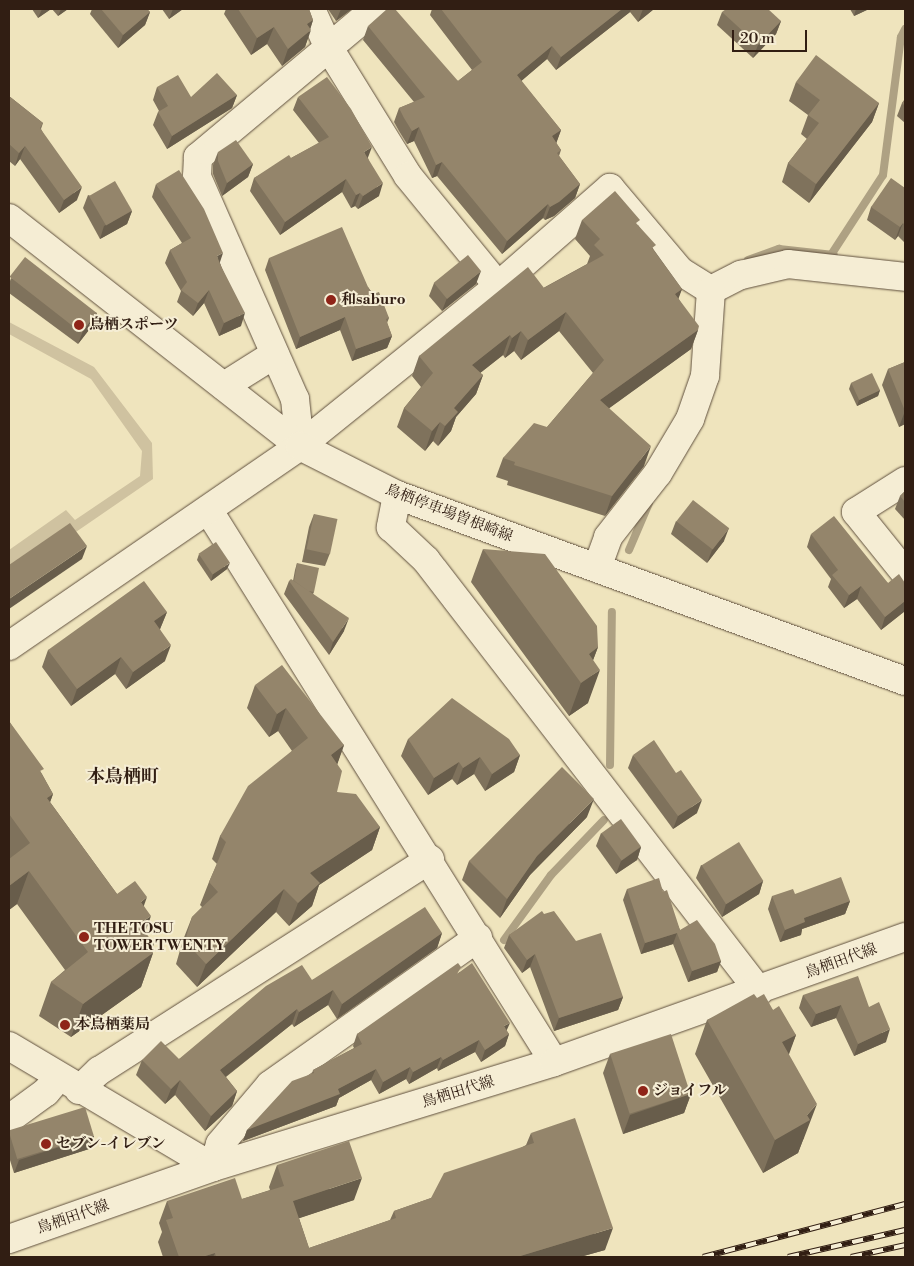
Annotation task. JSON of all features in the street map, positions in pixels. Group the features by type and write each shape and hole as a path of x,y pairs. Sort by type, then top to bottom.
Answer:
{"street":[{"path":"311,9 329,48 408,176 498,286"},
{"path":"300,446 295,399 197,177 198,157 375,9"},
{"path":"9,646 209,511 300,446 498,286 610,188 680,271 711,290"},
{"name":"鳥栖停車場曽根崎線","path":"9,218 300,446 397,495 905,681"},
{"path":"711,290 741,275 788,264 905,277"},
{"path":"597,568 608,537 658,473 690,419 705,376 711,290"},
{"path":"224,386 275,354"},
{"path":"905,480 856,512 905,573"},
{"path":"397,495 391,527 426,560 759,991"},
{"path":"209,511 430,859 554,1062"},
{"path":"9,1119 46,1092 99,1071 430,859"},
{"name":"鳥栖田代線","path":"9,1239 213,1168 554,1062 759,991 905,937"},
{"path":"9,1046 69,1084 213,1168 220,1144 270,1085 478,938"}],"shaded area":[{"path":"9,322 94,367 152,443 153,479 73,534 9,566 9,550 66,510 75,520 140,476 142,451 91,379 9,334"}],"building":[{"path":"101,9 147,9 150,12 123,35"},
{"path":"238,9 309,9 313,20 307,24 311,30 288,49 274,27 257,38"},
{"path":"387,9 395,9 458,81 482,62 441,9 622,9 561,57 552,46 517,75 561,130 552,136 561,150 557,153 580,184 559,202 550,207 548,204 507,241 442,162 436,165 419,127 412,131 404,118 399,108 425,97 368,26"},
{"path":"726,9 768,9 781,21 758,45 722,12"},
{"path":"816,55 879,103 816,184 788,163 819,123 808,115 820,100 796,82"},
{"path":"217,73 237,95 172,136 158,112 168,106 157,87 178,75 191,97"},
{"path":"327,77 351,109 372,147 364,152 383,183 363,196 360,193 356,195 346,179 285,222 254,178 289,155 291,158 329,137 298,97"},
{"path":"9,96 43,123 40,128 82,187 64,200 25,146 19,153 9,144"},
{"path":"236,140 253,164 227,183 218,161 218,152"},
{"path":"179,170 204,209 223,253 217,256 245,313 224,323 209,290 198,303 181,290 187,282 170,250 191,238 156,184"},
{"path":"891,178 905,188 905,225 903,223 900,227 871,207"},
{"path":"115,181 132,210 106,225 89,196"},
{"path":"615,191 640,220 636,223 656,245 652,248 682,289 675,294 699,326 698,330 600,400 651,446 612,496 514,465 515,462 503,458 534,423 547,427 604,360 566,312 528,340 521,331 512,338 510,335 472,365 483,375 454,408 458,412 445,426 440,422 432,431 404,408 433,373 419,356 528,267 544,288 604,255 594,245 600,239 582,220"},
{"path":"342,227 368,287 373,294 379,292 389,318 386,319 392,336 356,349 345,317 300,337 269,258"},
{"path":"468,255 481,271 447,299 434,283"},
{"path":"25,257 97,313 81,333 10,277"},
{"path":"905,362 905,411 888,369"},
{"path":"872,373 880,390 859,400 851,383"},
{"path":"905,491 905,502 900,496"},
{"path":"693,500 729,528 713,550 676,521"},
{"path":"314,514 337,519 330,554 307,549"},
{"path":"834,516 888,583 899,574 905,583 905,601 885,617 861,586 849,595 832,575 838,570 811,534"},
{"path":"70,523 87,546 9,599 9,565"},
{"path":"216,542 230,563 213,574 199,554"},
{"path":"483,549 545,554 597,626 598,647 589,654 600,670 581,683"},
{"path":"297,563 319,568 314,592 308,591 294,581"},
{"path":"291,579 349,618 333,642 289,581"},
{"path":"144,581 167,612 154,621 171,645 133,672 121,657 77,689 48,650"},
{"path":"282,665 344,745 331,755 342,771 337,792 356,794 380,827 310,873 320,883 298,903 284,889 206,964 185,941 192,917 218,892 209,882 226,842 220,836 248,786 308,738 286,708 277,714 255,685"},
{"path":"452,698 509,739 520,755 492,774 480,757 463,768 459,762 434,778 408,739"},
{"path":"9,721 44,769 40,771 53,794 47,798 117,894 135,881 147,897 141,902 151,916 139,924 154,944 149,948 153,953 83,1004 51,982 88,952 29,871 9,886 9,859 30,843 9,814"},
{"path":"654,740 676,773 681,770 702,800 678,816 633,755"},
{"path":"562,767 594,799 537,856 507,899 469,861"},
{"path":"621,819 641,847 622,861 602,833"},
{"path":"739,842 763,881 726,904 702,865"},
{"path":"841,877 850,901 804,918 805,922 785,930 772,896 793,889 795,894"},
{"path":"659,878 663,892 667,890 680,930 697,920 715,944 721,961 692,971 677,933 645,943 627,889"},
{"path":"425,907 442,933 342,1004 333,990 299,1012 297,1009 220,1070 237,1091 211,1116 180,1080 171,1089 142,1060 161,1041 179,1059 266,986 302,965 312,980"},
{"path":"542,911 544,914 554,911 576,941 601,933 623,997 559,1018 535,954 527,960 509,935"},
{"path":"458,963 461,967 457,974 472,963 510,1023 504,1026 509,1034 485,1050 479,1040 443,1060 441,1057 413,1072 410,1067 383,1082 376,1069 338,1089 340,1094 247,1130 292,1081 314,1073 313,1070 362,1044 357,1034"},
{"path":"858,976 869,1007 879,1002 890,1029 858,1044 841,1005 816,1014 803,995"},
{"path":"754,994 757,998 764,994 773,1010 779,1006 796,1035 782,1042 817,1104 807,1115 810,1120 775,1140 707,1020"},
{"path":"671,1034 690,1094 630,1114 610,1054"},
{"path":"85,1107 94,1136 17,1159 9,1130"},
{"path":"575,1118 613,1228 517,1257 216,1257 215,1253 202,1257 179,1257 166,1220 173,1218 167,1201 235,1178 242,1199 284,1186 277,1165 349,1141 362,1178 293,1201 309,1248 396,1218 394,1211 431,1198 444,1173 534,1143 531,1133"}],"waterway":[{"path":"831,255 883,175 901,37 905,29"},
{"path":"748,260 779,249 834,255"},
{"path":"629,550 649,503"},
{"path":"610,765 612,612"},
{"path":"504,940 551,875 604,820"}],"railway":[{"path":"703,1257 905,1204"},
{"path":"788,1257 905,1230"},
{"path":"851,1257 905,1245"}],"place":[{"name":"和saburo","path":"331,300"},
{"name":"鳥栖スポーツ","path":"79,325"},
{"name":"THE TOSU TOWER TWENTY","path":"84,937"},
{"name":"本鳥栖薬局","path":"65,1025"},
{"name":"ジョイフル","path":"643,1091"},
{"name":"セブン-イレブン","path":"46,1144"}],"district":[{"name":"本鳥栖町","path":"123,777"}]}
